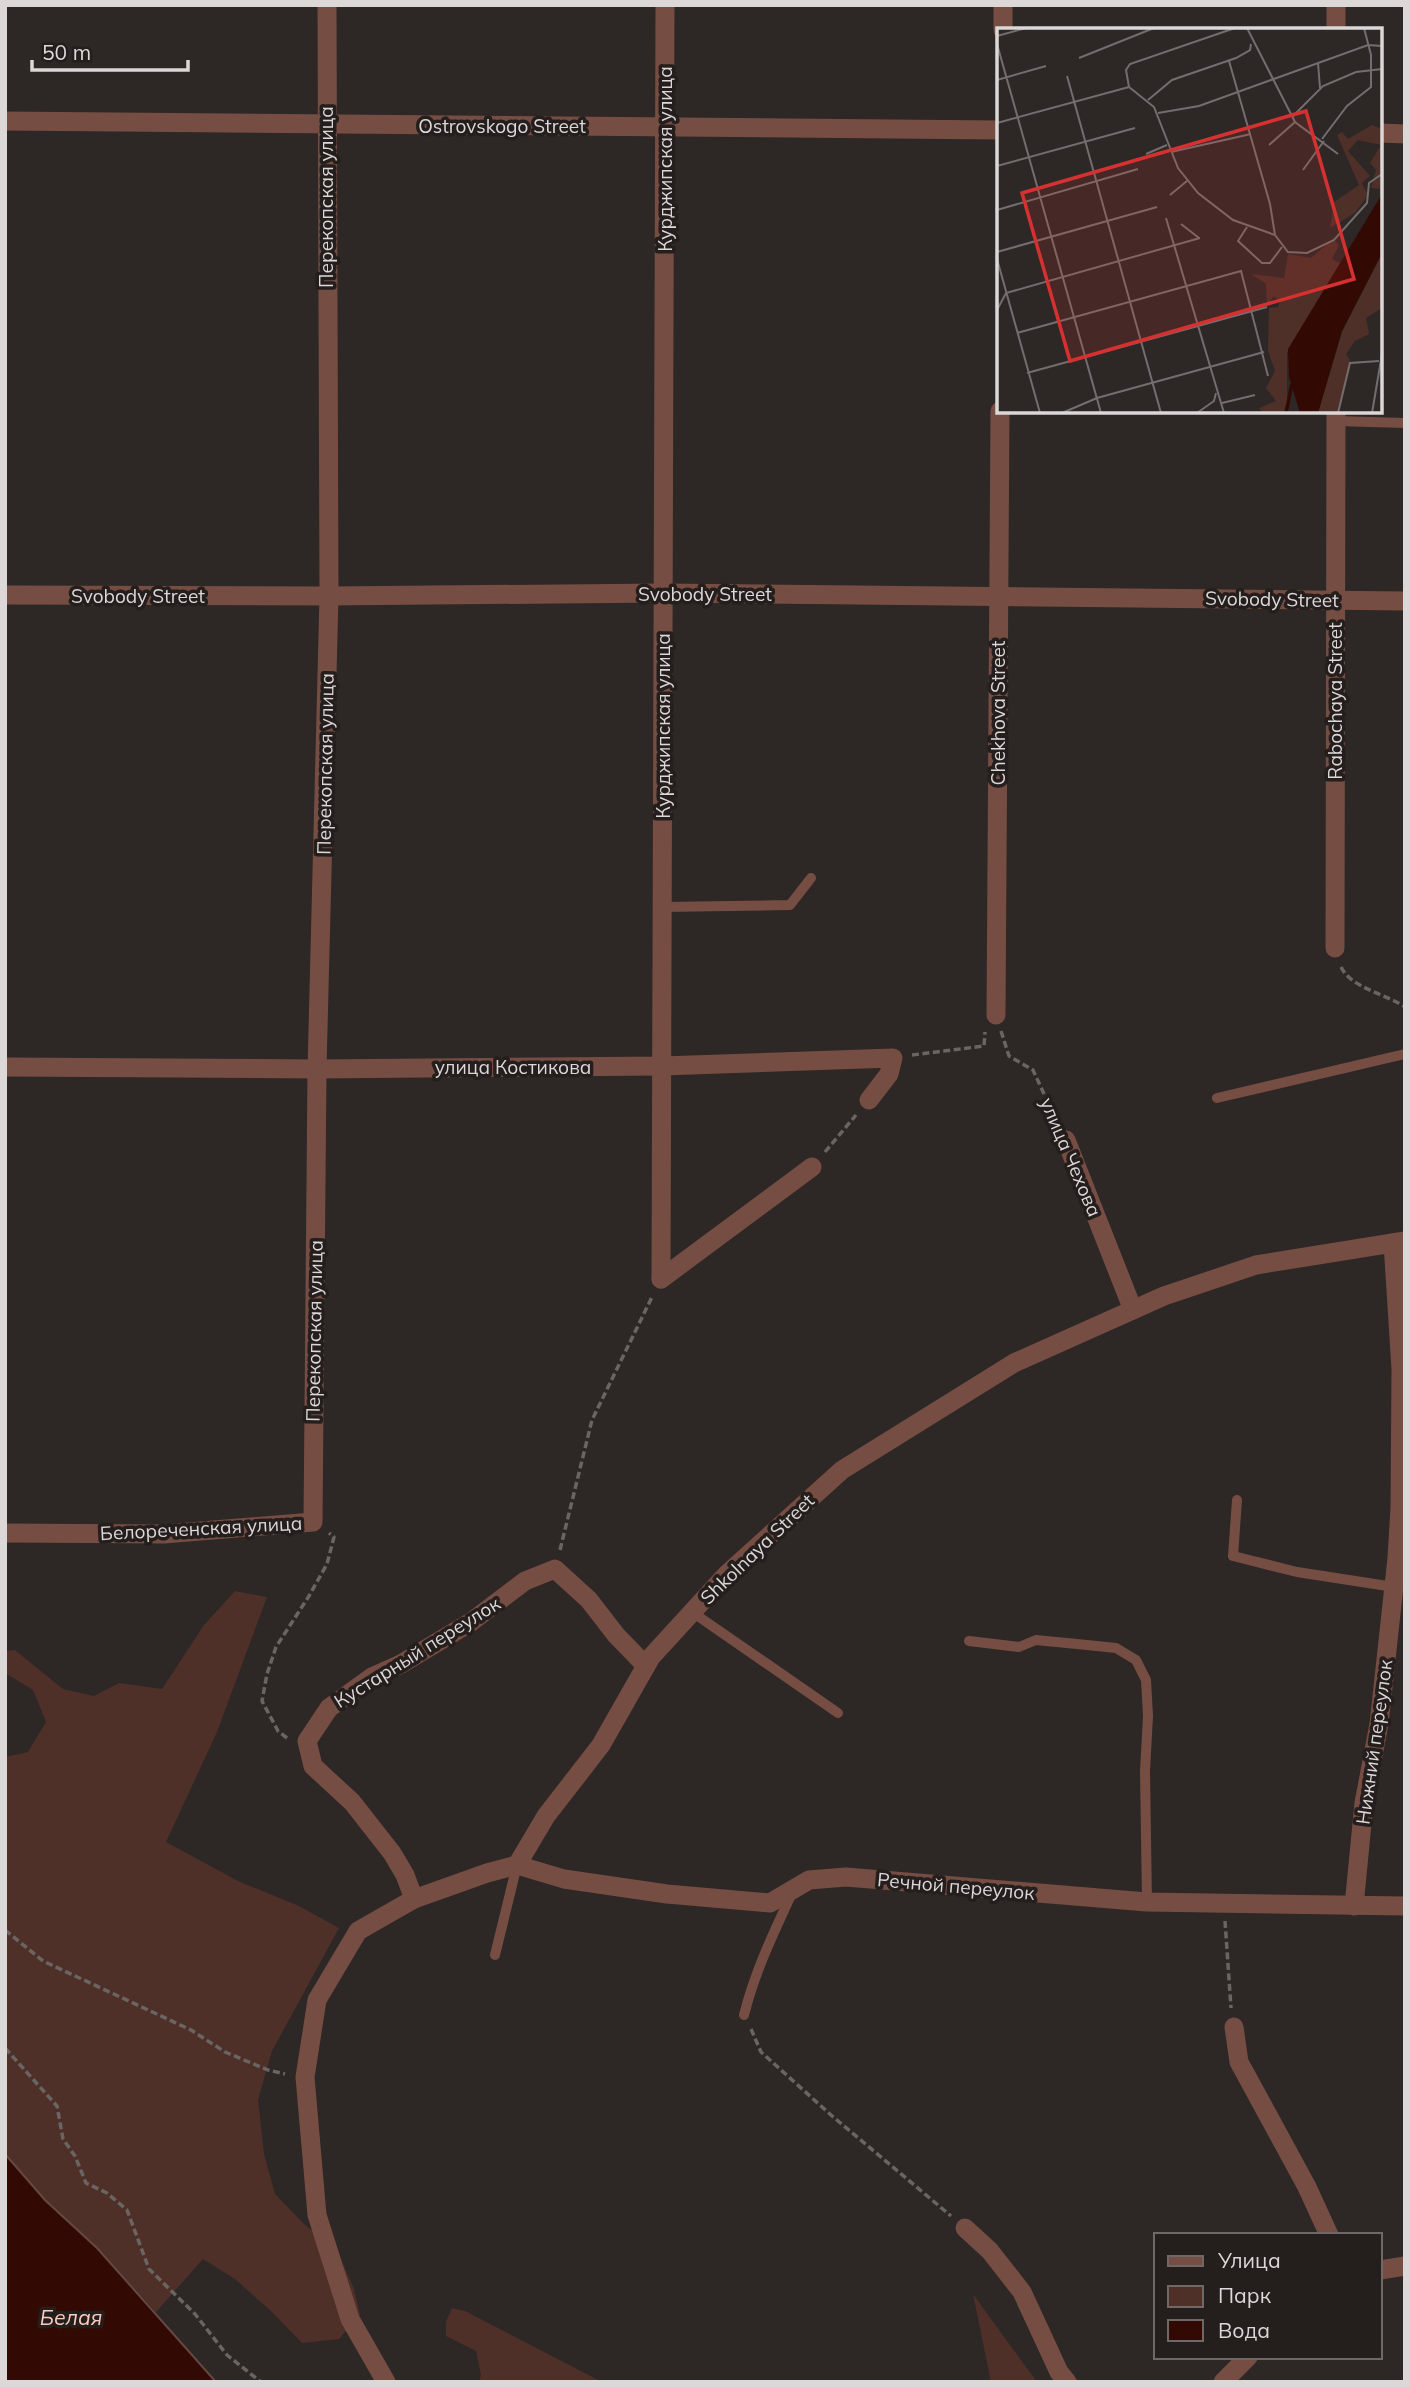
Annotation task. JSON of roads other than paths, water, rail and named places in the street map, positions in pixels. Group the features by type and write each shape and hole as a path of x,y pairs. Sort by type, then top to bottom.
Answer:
{"street":[{"name":"Перекопская улица","path":"313,1522 317,1069 329,596 327,5"},
{"name":"Курджипская улица","path":"665,5 661,1279 812,1167"},
{"path":"1003,5 1003,28"},
{"path":"1336,5 1336,28"},
{"name":"Ostrovskogo Street","path":"5,121 997,130"},
{"path":"1382,133 1405,134"},
{"name":"Chekhova Street","path":"996,1015 1000,413"},
{"name":"Rabochaya Street","path":"1335,948 1336,416"},
{"name":"Svobody Street","path":"5,595 663,593 1405,601"},
{"name":"улица Костикова","path":"5,1067 317,1069 662,1066 893,1058 889,1074 869,1100"},
{"name":"улица Чехова","path":"1066,1140 1133,1310"},
{"name":"Shkolnaya Street","path":"517,1865 546,1816 601,1745 651,1657 727,1574 842,1470 1014,1363 1164,1296 1256,1265 1399,1242"},
{"name":"Нижний переулок","path":"1354,1906 1364,1803 1379,1724 1400,1508 1399,1242"},
{"name":"Белореченская улица","path":"5,1533 164,1534 313,1522"},
{"name":"Кустарный переулок","path":"414,1899 405,1875 392,1853 352,1802 313,1766 307,1741 328,1707 372,1677 471,1622 526,1581 555,1569 589,1600 616,1635 646,1666"},
{"path":"386,2382 350,2319 317,2215 305,2077 317,2000 358,1931 414,1899 517,1865"},
{"name":"Речной переулок","path":"517,1865 564,1879 733,1901 770,1903 809,1880 846,1877 1147,1902 1405,1906"},
{"path":"1234,2028 1239,2062 1307,2187 1328,2233"},
{"path":"965,2228 990,2251 1022,2292 1059,2372 1067,2382"},
{"path":"1223,2382 1246,2359"}],"lane":[{"path":"1336,416 1405,423"},
{"path":"662,906 790,905 811,877"},
{"path":"1217,1098 1405,1054"},
{"path":"1237,1500 1233,1556 1297,1572 1394,1587"},
{"path":"692,1612 838,1713"},
{"path":"969,1642 1019,1647 1036,1640 1116,1648 1136,1660 1146,1680 1147,1902"},
{"path":"495,1955 517,1865"},
{"path":"744,2015 751,1986 768,1942 794,1889"}],"water":[{"name":"Белая","path":"5,2154 45,2200 97,2248 216,2382 5,2382"}]}
